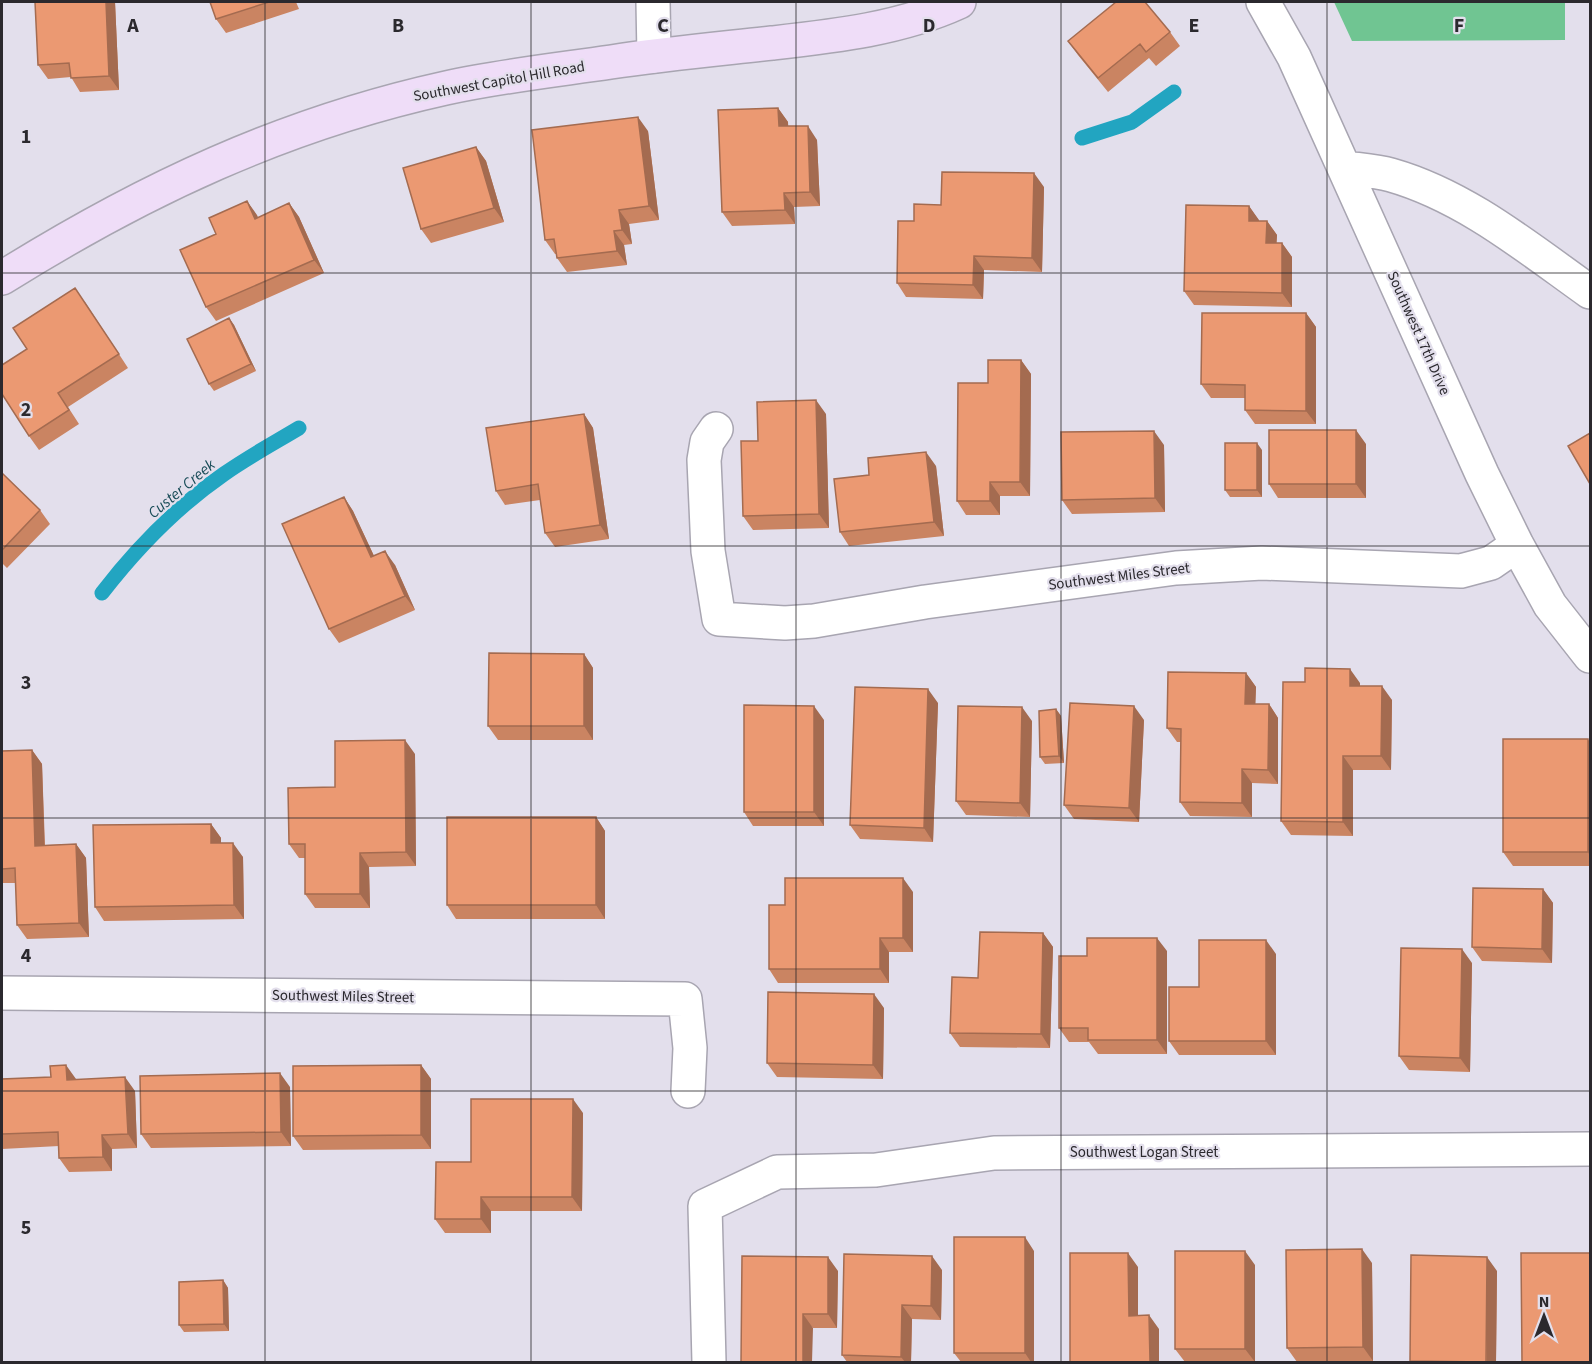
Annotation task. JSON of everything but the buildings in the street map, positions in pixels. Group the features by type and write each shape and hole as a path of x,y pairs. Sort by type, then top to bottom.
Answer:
{"street":[{"path":"653,2 654,56"},
{"name":"Southwest Capitol Hill Road","path":"2,278 53,246 168,184 283,135 341,116 447,88 654,56 849,34 908,20 959,2"},
{"name":"Southwest 17th Drive","path":"1263,2 1294,57 1482,474 1517,546 1550,605 1590,657"},
{"path":"1345,168 1390,174 1440,194 1493,223 1590,292"},
{"name":"Southwest Miles Street","path":"716,429 707,442 704,460 708,551 718,619 785,623 814,621 925,602 1176,568 1214,565 1262,562 1461,571 1491,562 1517,546"},
{"name":"Southwest Miles Street","path":"2,993 685,999 690,1048 688,1091"},
{"name":"Southwest Logan Street","path":"709,1362 705,1206 777,1172 893,1168 994,1153 1590,1149"}],"green space":[{"path":"1334,2 1565,2 1565,40 1352,41"}],"waterway":[{"name":"Custer Creek","path":"1082,138 1132,122 1174,92"},
{"name":"Custer Creek","path":"102,593 143,544 190,500 233,468 299,428"}]}
